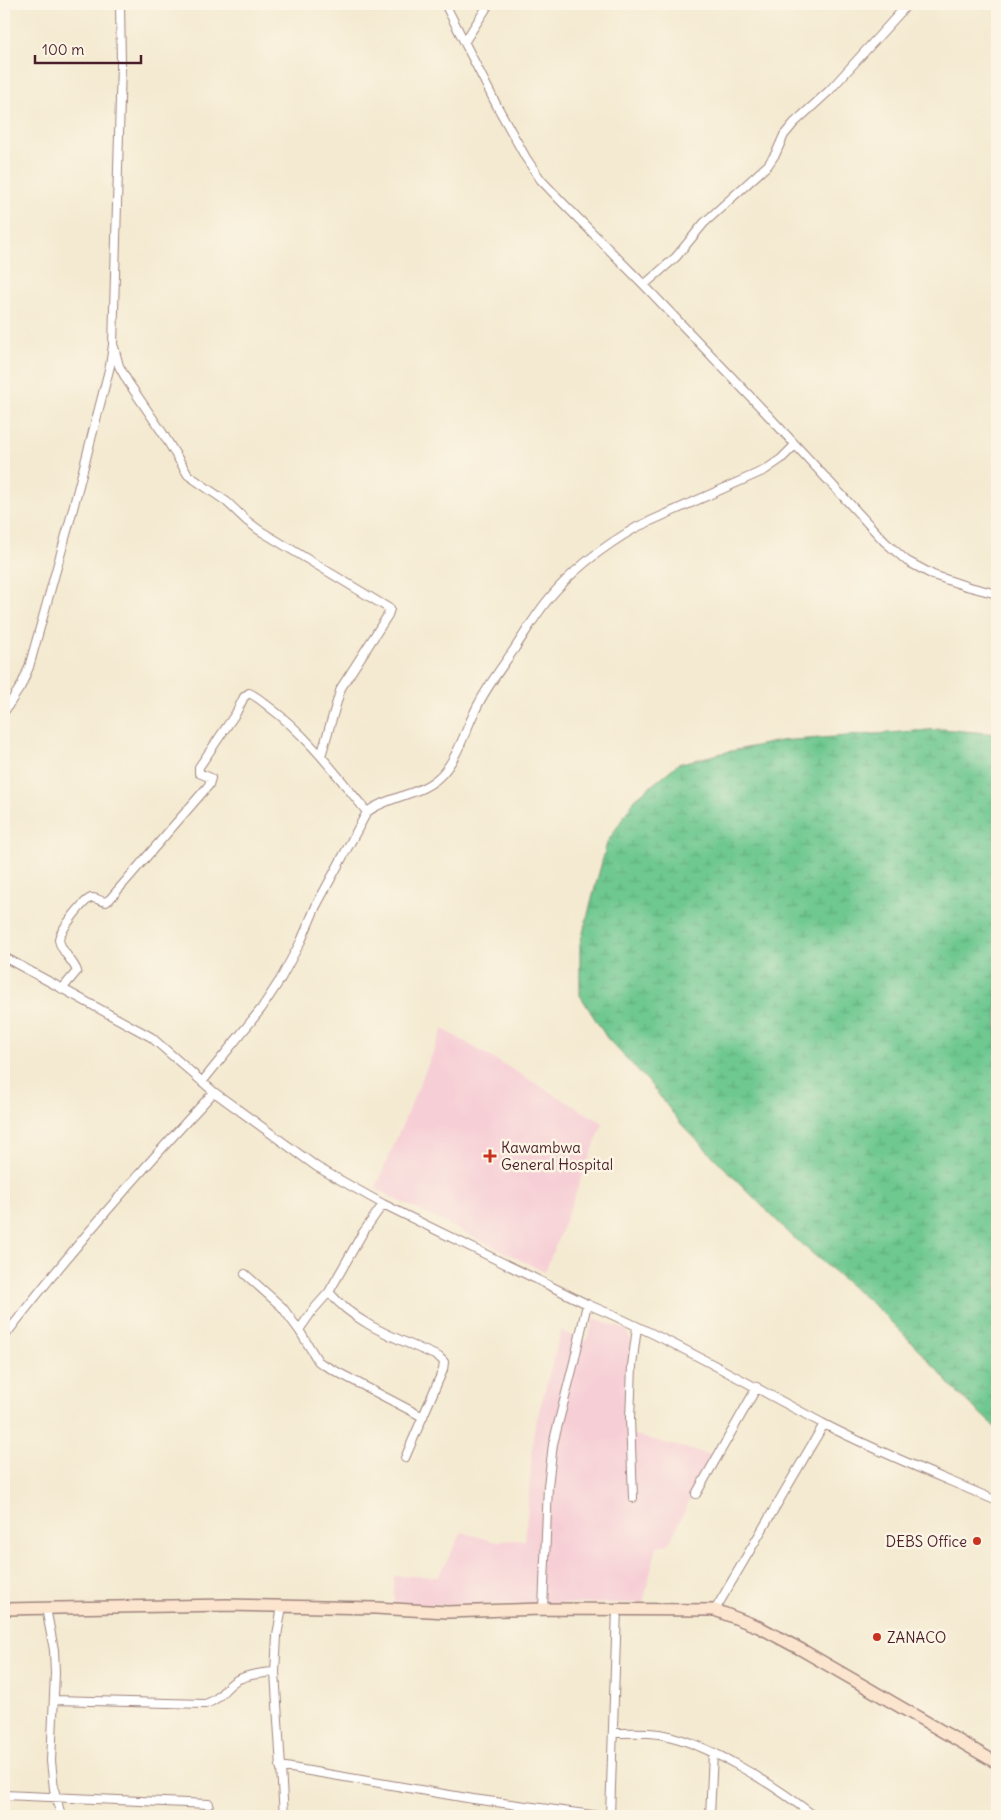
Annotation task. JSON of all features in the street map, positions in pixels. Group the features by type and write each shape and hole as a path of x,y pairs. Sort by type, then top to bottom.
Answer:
{"main road":[{"path":"4,1609 282,1606 447,1612 544,1609 715,1610 759,1627 802,1650 997,1763"}],"street":[{"path":"4,712 21,686 29,667 110,366 113,345 121,64 120,4"},
{"path":"445,4 497,106 526,158 541,180 766,413 794,446 885,542 907,560 933,575 997,594"},
{"path":"465,41 490,4"},
{"path":"644,285 676,257 704,224 768,165 784,135 794,122 829,91 908,4"},
{"path":"113,345 119,366 128,382 191,479 218,496 247,522 390,609 341,688 321,756"},
{"path":"202,1082 261,1009 284,974 316,906 366,812 386,800 421,788 438,778 453,757 478,704 494,678 547,601 574,572 622,536 637,527 765,470 781,459 794,446"},
{"path":"62,988 77,970 61,946 59,940 60,933 88,900 95,898 106,902 110,899 210,785 211,778 200,773 199,767 247,694 254,696 276,712 309,742 366,812"},
{"path":"4,957 151,1037 214,1092 317,1167 383,1204 637,1327 757,1387 824,1424 997,1501"},
{"path":"4,1337 72,1252 167,1142 214,1092"},
{"path":"299,1330 312,1310 329,1292 362,1234 383,1204"},
{"path":"245,1274 282,1307 322,1364 423,1417"},
{"path":"329,1292 341,1306 354,1316 369,1325 439,1357 444,1362 443,1370 405,1458"},
{"path":"544,1609 548,1486 552,1444 587,1304"},
{"path":"633,1498 630,1419 632,1366 637,1327"},
{"path":"696,1494 757,1387"},
{"path":"715,1610 824,1424"},
{"path":"282,1606 274,1672 284,1816"},
{"path":"46,1608 54,1650 55,1672 51,1761 60,1816"},
{"path":"610,1816 617,1610"},
{"path":"54,1700 206,1704 213,1702 237,1680 260,1673 274,1672"},
{"path":"613,1732 657,1734 676,1738 713,1753 772,1786 814,1816"},
{"path":"710,1816 713,1753"},
{"path":"280,1766 464,1798 571,1814 600,1816"},
{"path":"4,1795 210,1804"}],"shaded area":[{"name":"Kawambwa General Hospital","path":"443,1029 603,1123 545,1272 375,1189"},
{"path":"594,1318 626,1330 632,1344 627,1433 711,1455 669,1544 657,1546 643,1603 394,1605 394,1576 439,1576 462,1532 493,1541 525,1540 534,1430 561,1331 587,1341"}],"green space":[{"path":"942,729 997,734 997,1429 955,1390 921,1352 876,1307 793,1237 682,1125 648,1081 607,1038 580,995 580,944 607,843 635,799 678,764 780,741"}],"place":[{"name":"Kawambwa General Hospital","path":"490,1156"},
{"name":"DEBS Office","path":"977,1541"},
{"name":"ZANACO","path":"877,1637"}]}
